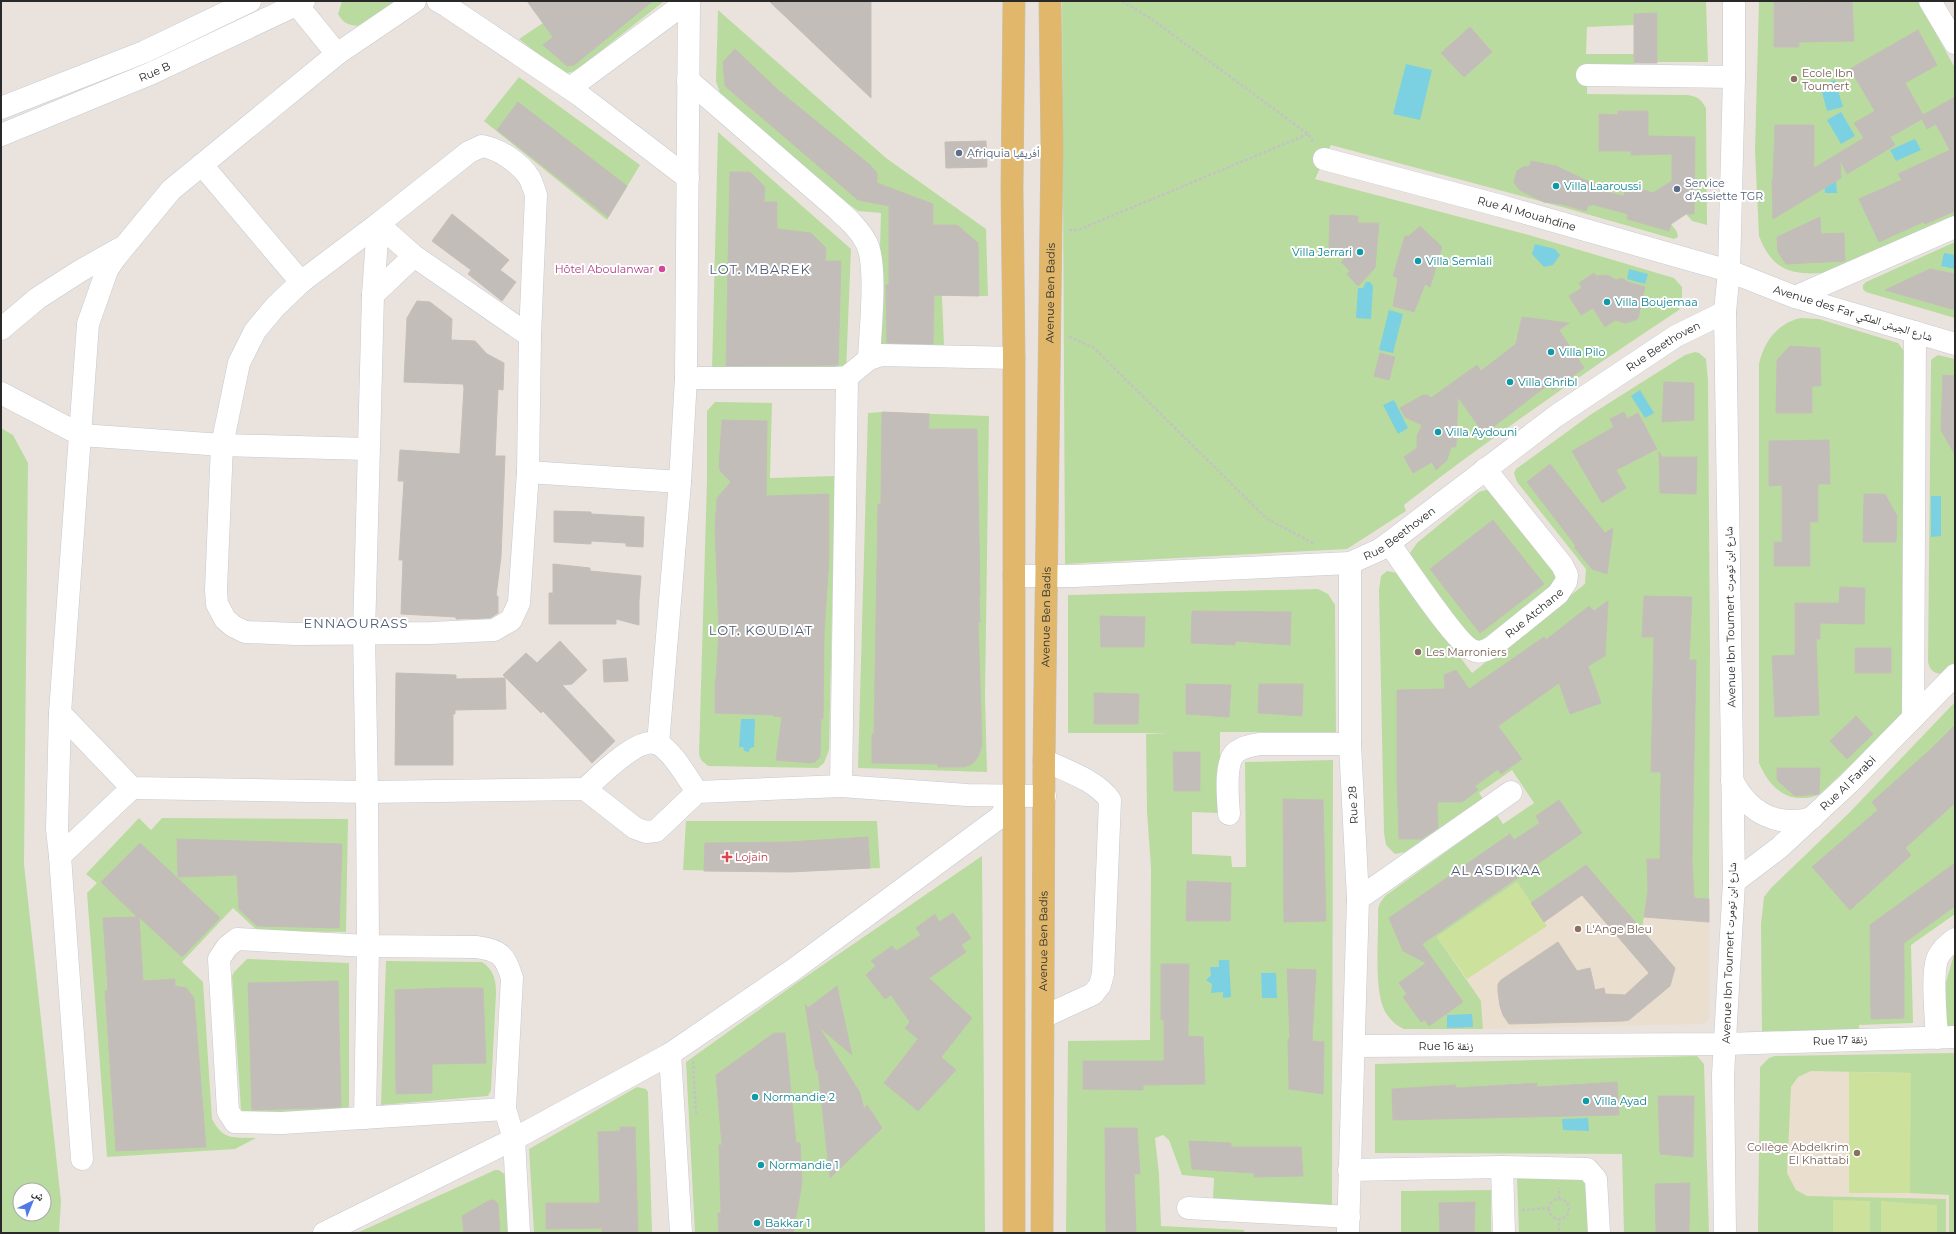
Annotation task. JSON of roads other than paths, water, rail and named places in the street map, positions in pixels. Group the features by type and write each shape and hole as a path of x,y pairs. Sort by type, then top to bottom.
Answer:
{"main road":[{"path":"1014,1 1012,189 1014,358 1014,1233"},
{"name":"Avenue Ben Badis","path":"1042,1233 1044,760 1048,576 1051,230 1050,1"}],"street":[{"name":"Rue B","path":"1,108 144,52 250,1"},
{"path":"82,1159 57,829 60,714 88,324 107,270 171,190 337,54 415,1"},
{"path":"438,1 454,10 570,88 688,178"},
{"path":"570,88 688,1"},
{"path":"658,744 680,482 686,378 688,1"},
{"name":"Avenue Ibn Toumert شارع ابن تومرت","path":"1725,1233 1723,1075 1734,882 1725,312 1729,272 1734,77 1734,1"},
{"path":"1930,1 1955,43"},
{"name":"Rue B","path":"1,135 152,73 298,2"},
{"path":"298,2 337,54"},
{"path":"1587,75 1734,77"},
{"path":"688,80 856,226 867,243 872,267 869,359"},
{"path":"482,146 492,148 516,163 528,177 536,195 530,336 528,472 519,603 511,620 494,630 364,634 245,632 233,626 225,619 217,604 216,590 222,445 239,363 255,331 275,307 301,282 378,224 469,152 482,146"},
{"name":"Rue Al Mouahdine","path":"1324,159 1508,208 1729,272"},
{"path":"202,164 301,282"},
{"path":"378,224 414,256 530,336"},
{"path":"364,1118 368,946 368,792 364,634 373,295 378,224"},
{"path":"1795,297 1955,227"},
{"path":"1,329 38,298 80,271 126,245"},
{"path":"373,295 414,256"},
{"name":"Avenue des Far شارع الجيش الملكي","path":"1729,272 1795,297 1955,344"},
{"name":"Rue Beethoven","path":"1014,576 1048,576 1350,562 1379,550 1548,421 1632,365 1676,336 1725,312"},
{"path":"1913,718 1915,332"},
{"path":"686,378 756,379 847,377 869,359 882,355 1014,358"},
{"path":"841,786 847,377"},
{"path":"1,393 81,434 222,445 368,449"},
{"name":"Rue Atchane","path":"1389,543 1437,610 1465,645 1474,651 1484,652 1492,647 1558,594 1566,582 1567,575 1562,565 1485,469"},
{"path":"528,472 680,482"},
{"name":"Rue 28","path":"1350,562 1350,744 1358,899 1354,1046"},
{"name":"Rue Al Farabi","path":"1734,882 1779,848 1812,818 1849,783 1955,675"},
{"path":"60,714 132,788"},
{"path":"584,789 631,750 647,743 658,744 671,756 697,792"},
{"path":"1229,814 1228,780 1230,763 1236,752 1249,746 1260,744 1350,744"},
{"path":"1043,1017 1093,994 1100,985 1103,974 1110,800 1105,792 1095,785 1044,760"},
{"path":"1732,780 1746,802 1756,810 1787,822 1798,822 1812,818"},
{"path":"60,856 132,788 368,792 584,789 635,828 646,832 656,831 697,792 841,786 960,794 1044,796"},
{"path":"1358,899 1511,792"},
{"path":"324,1233 514,1139 670,1054 793,970 1000,816 1014,796"},
{"path":"505,1109 282,1123 235,1122 228,1111 219,959 227,947 237,939 368,946 476,947 491,949 501,954 508,963 512,978 505,1109 514,1139 519,1233"},
{"path":"1946,1037 1935,976 1937,958 1946,945 1955,939"},
{"name":"Rue 17 زنقة","path":"1725,1044 1946,1037"},
{"name":"Rue 16 زنقة","path":"1354,1046 1725,1044"},
{"path":"1188,1208 1349,1225 1349,1170 1354,1046"},
{"path":"670,1054 681,1233"},
{"path":"1349,1170 1502,1167 1587,1169 1596,1179 1599,1233"},
{"path":"1502,1167 1504,1233"}],"water":[{"path":"1406,64 1432,70 1420,120 1393,114"},
{"path":"1835,80 1843,107 1827,111 1820,85"},
{"path":"1841,112 1855,136 1841,144 1827,120"},
{"path":"1915,139 1921,150 1896,161 1890,150"},
{"path":"1823,168 1835,168 1837,193 1825,193"},
{"path":"1535,244 1555,249 1560,255 1553,265 1544,267 1532,254"},
{"path":"1944,253 1955,255 1955,269 1941,266"},
{"path":"1629,269 1648,274 1645,284 1627,279"},
{"path":"1366,282 1370,282 1373,286 1371,319 1356,318 1358,288 1363,288"},
{"path":"1389,310 1403,314 1393,353 1379,350"},
{"path":"1640,390 1654,413 1645,418 1631,396"},
{"path":"1394,400 1408,428 1398,434 1383,405"},
{"path":"1931,496 1941,496 1941,536 1931,537"},
{"path":"741,719 755,719 754,747 750,748 749,752 744,751 743,747 739,747"},
{"path":"1219,960 1229,960 1231,997 1223,998 1223,992 1211,993 1212,984 1206,980 1211,975 1210,967 1219,967"},
{"path":"1261,973 1276,973 1277,998 1262,998"},
{"path":"1472,1014 1473,1027 1447,1028 1447,1015"},
{"path":"1588,1118 1589,1131 1563,1130 1562,1119"}],"place":[{"name":"Ecole Ibn Toumert","path":"1794,79"},
{"name":"Afriquia أفريقيا","path":"959,153"},
{"name":"Villa Laaroussi","path":"1556,186"},
{"name":"Service d'Assiette TGR","path":"1677,189"},
{"name":"Villa Jerrari","path":"1360,252"},
{"name":"Villa Semlali","path":"1418,261"},
{"name":"Hôtel Aboulanwar","path":"662,269"},
{"name":"Villa Boujemaa","path":"1607,302"},
{"name":"Villa Pilo","path":"1551,352"},
{"name":"Villa Ghribl","path":"1510,382"},
{"name":"Villa Aydouni","path":"1438,432"},
{"name":"Les Marroniers","path":"1418,652"},
{"name":"Lojain","path":"727,857"},
{"name":"L'Ange Bleu","path":"1578,929"},
{"name":"Normandie 2","path":"755,1097"},
{"name":"Villa Ayad","path":"1586,1101"},
{"name":"Collège Abdelkrim El Khattabi","path":"1857,1153"},
{"name":"Normandie 1","path":"761,1165"},
{"name":"Bakkar 1","path":"757,1223"}],"district":[{"name":"LOT. MBAREK","path":"760,269"},
{"name":"ENNAOURASS","path":"356,623"},
{"name":"LOT. KOUDIAT","path":"761,630"},
{"name":"AL ASDIKAA","path":"1496,870"}]}
